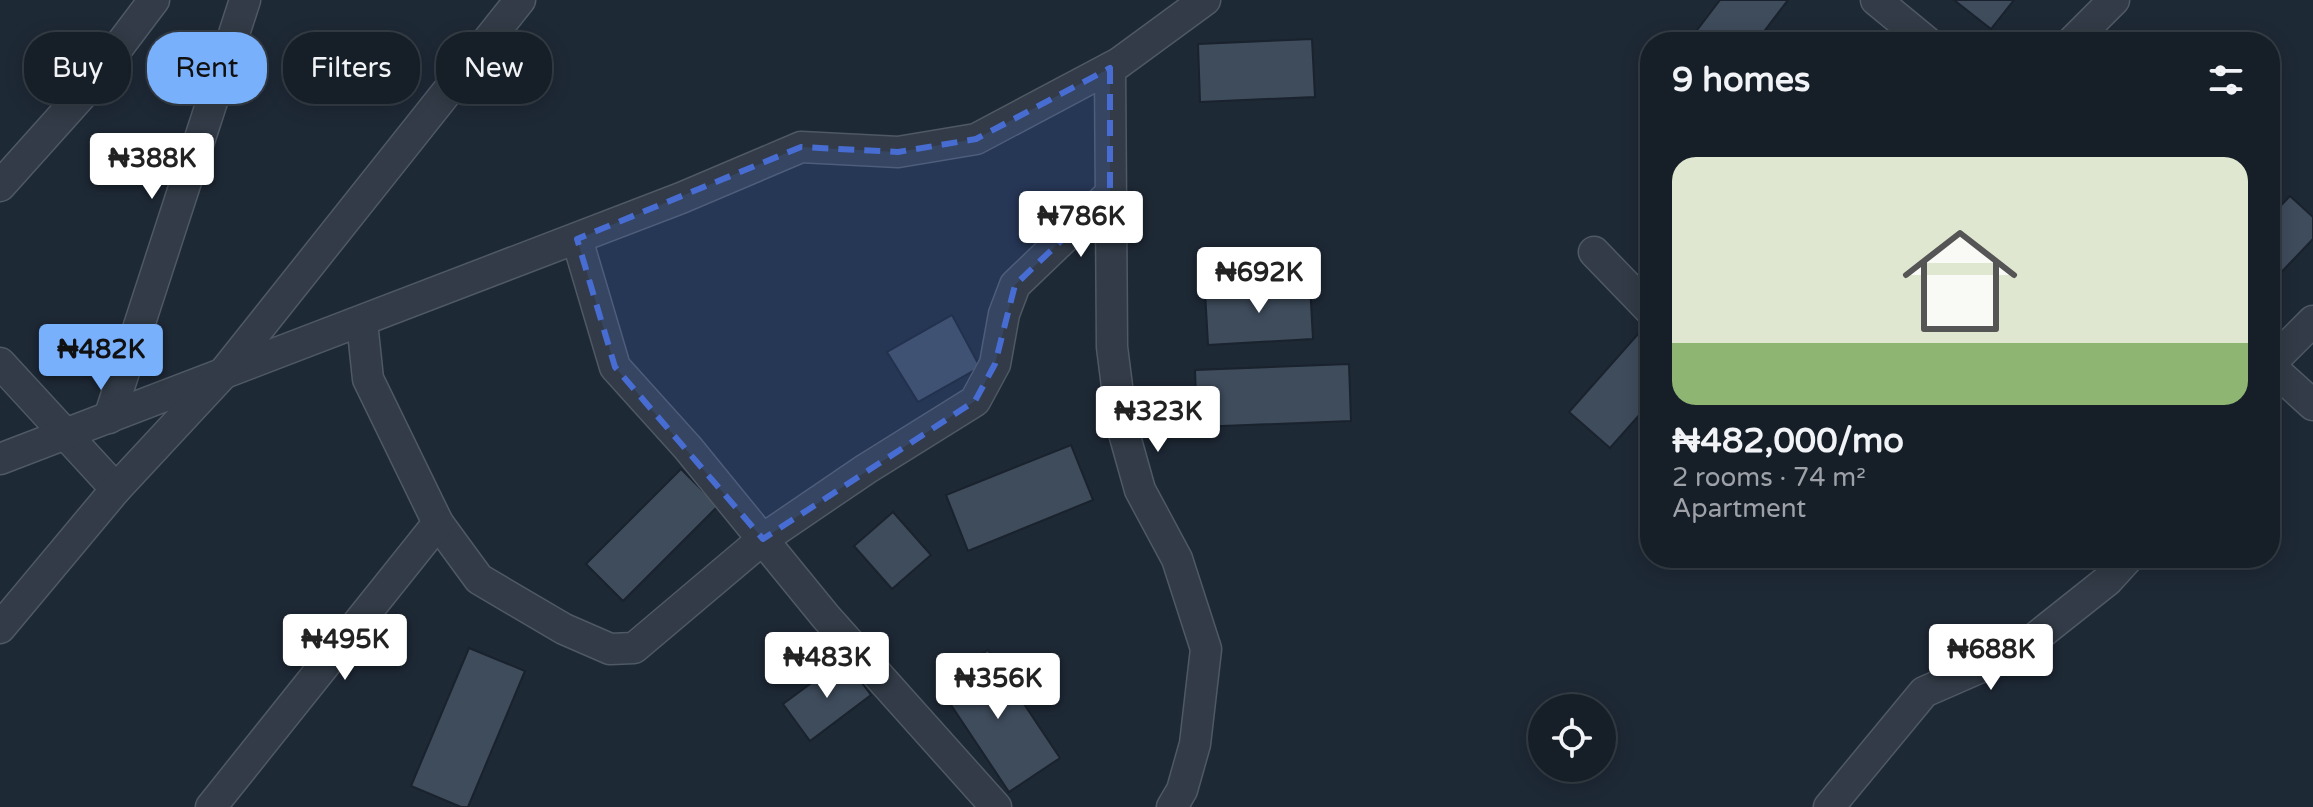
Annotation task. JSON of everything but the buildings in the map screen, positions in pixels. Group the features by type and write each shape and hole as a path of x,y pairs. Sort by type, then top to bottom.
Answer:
{"street":[{"path":"0,186 86,90 154,0"},
{"path":"109,418 245,0"},
{"path":"0,628 116,489 221,376 520,0"},
{"path":"0,459 577,239 801,147 898,152 976,139 1110,68 1205,0"},
{"path":"1876,0 1915,32"},
{"path":"2082,32 2114,0"},
{"path":"1110,68 1112,347 1122,426 1140,490 1177,559 1206,649 1195,744 1182,790 1172,807"},
{"path":"362,322 368,379 438,523 479,579 564,629 610,649 634,648 763,539 866,469 975,401 995,364 1004,314 1015,285 1110,194"},
{"path":"577,239 615,367 688,448 826,617 996,807"},
{"path":"1594,252 1640,300"},
{"path":"2280,355 2313,321"},
{"path":"0,363 116,489"},
{"path":"2280,374 2313,405"},
{"path":"211,807 438,523"},
{"path":"1829,807 1924,692 2020,650 2119,568"}],"highlighted area":[{"path":"1110,68 1110,194 1015,285 995,364 975,401 763,539 615,367 577,239 801,147 898,152 976,139"}]}
